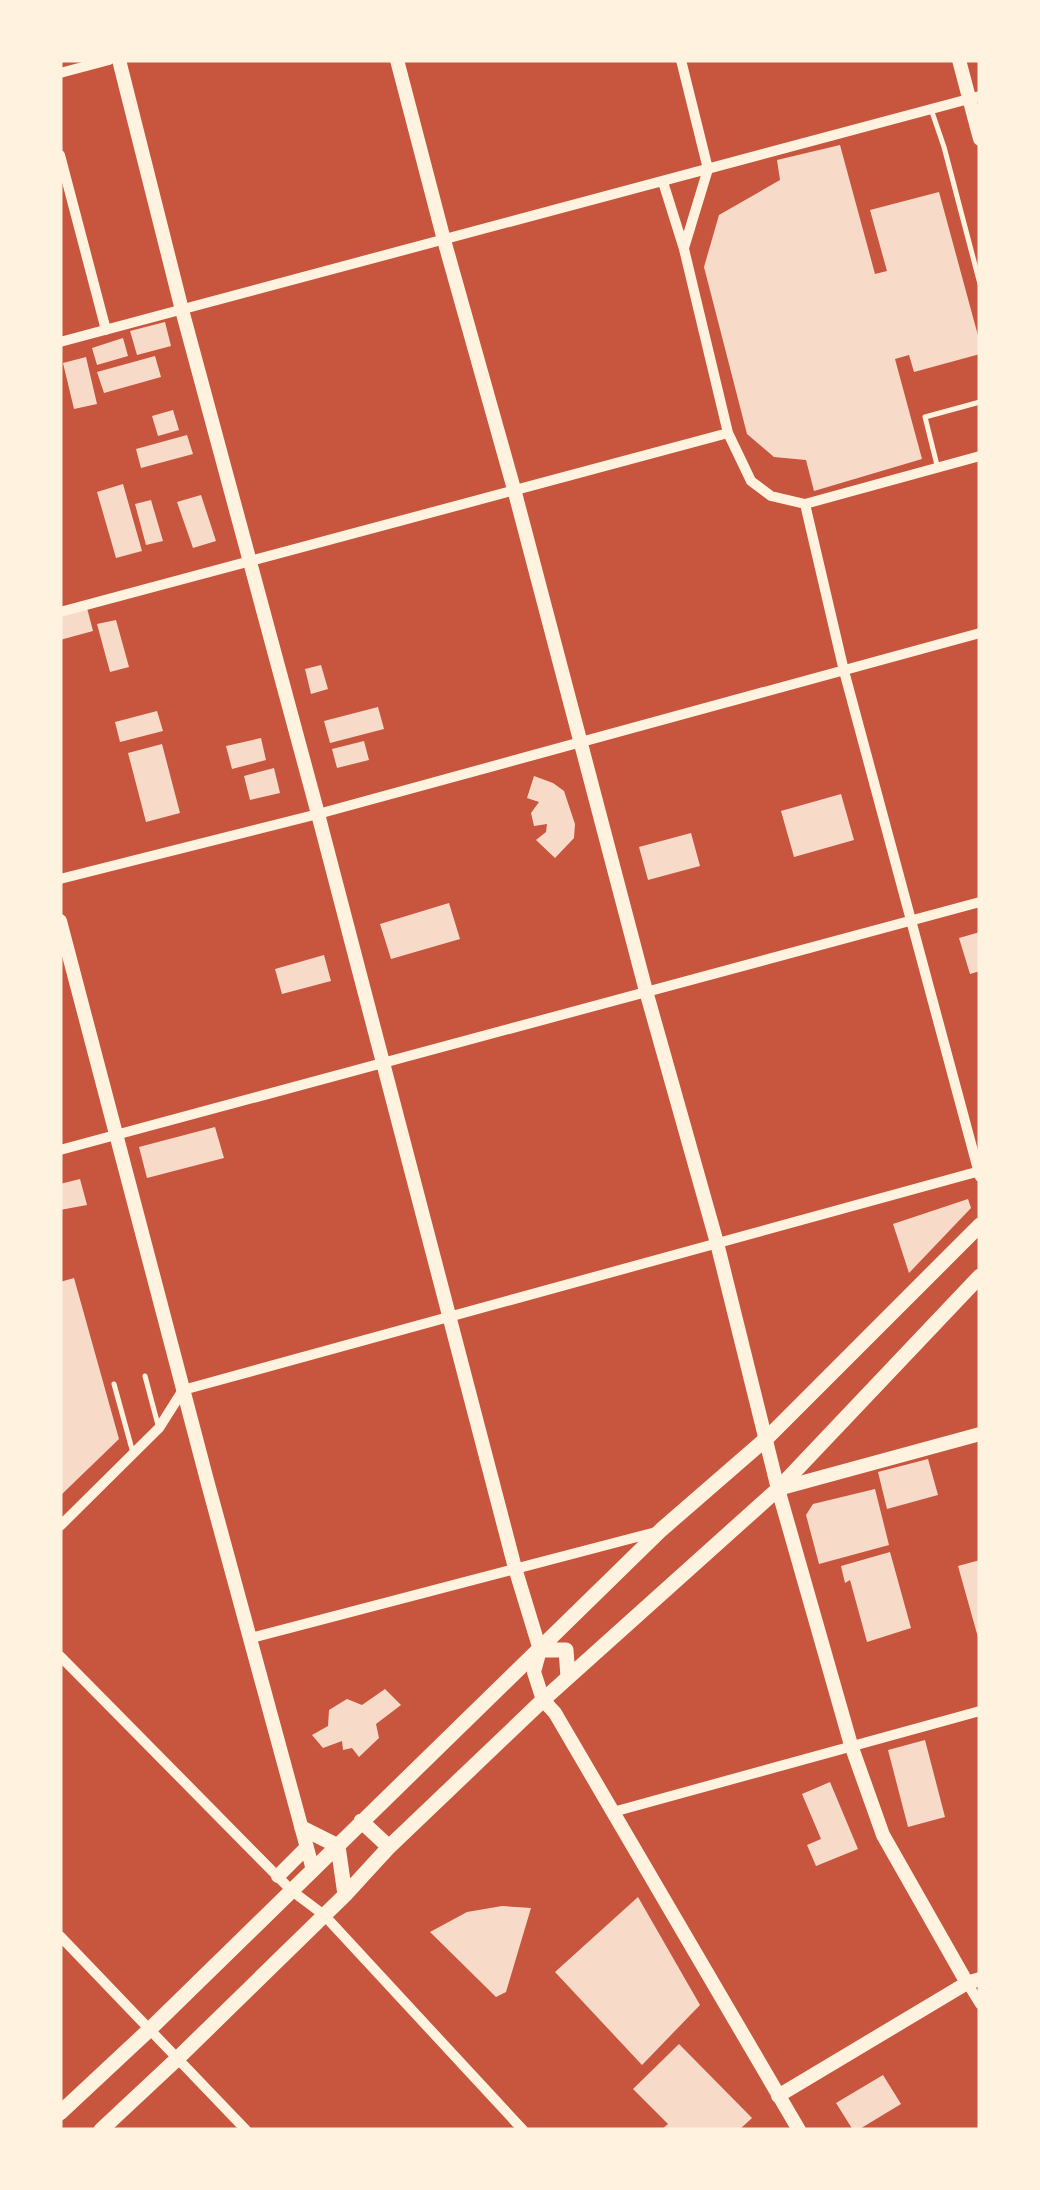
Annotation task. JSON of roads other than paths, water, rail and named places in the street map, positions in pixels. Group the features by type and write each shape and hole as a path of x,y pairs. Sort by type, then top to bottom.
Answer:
{"main road":[{"path":"60,2113 661,1530 766,1438 980,1224"},
{"path":"100,2130 543,1700 778,1489 980,1276"},
{"path":"540,1650 566,1650 568,1677"},
{"path":"361,1822 389,1847"},
{"path":"302,1828 338,1846"},
{"path":"338,1846 345,1895"}],"street":[{"path":"60,73 109,60"},
{"path":"119,60 515,1568 540,1650 534,1672 543,1700 555,1712 799,2130"},
{"path":"397,60 717,1244 778,1489 851,1745 883,1835 974,1981 980,2004"},
{"path":"681,60 708,169 684,249"},
{"path":"959,60 975,97 980,139"},
{"path":"60,342 975,97"},
{"path":"60,155 106,330"},
{"path":"663,182 684,249 728,433 751,481 770,496 805,504 980,456"},
{"path":"60,612 728,433"},
{"path":"60,1526 159,1428 184,1390 979,1173 844,671 805,504"},
{"path":"60,879 318,814 980,633"},
{"path":"60,1150 980,902"},
{"path":"60,922 313,1870"},
{"path":"778,1489 980,1434"},
{"path":"250,1638 661,1530"},
{"path":"60,1656 292,1890 324,1915 523,2130"},
{"path":"555,1712 568,1677"},
{"path":"613,1812 980,1711"},
{"path":"278,1876 308,1847"},
{"path":"60,1936 246,2130"},
{"path":"778,2096 974,1981"}],"lane":[{"path":"932,109 980,284"},
{"path":"938,468 925,417 980,402"},
{"path":"145,1376 159,1428"},
{"path":"114,1384 133,1453"}]}
